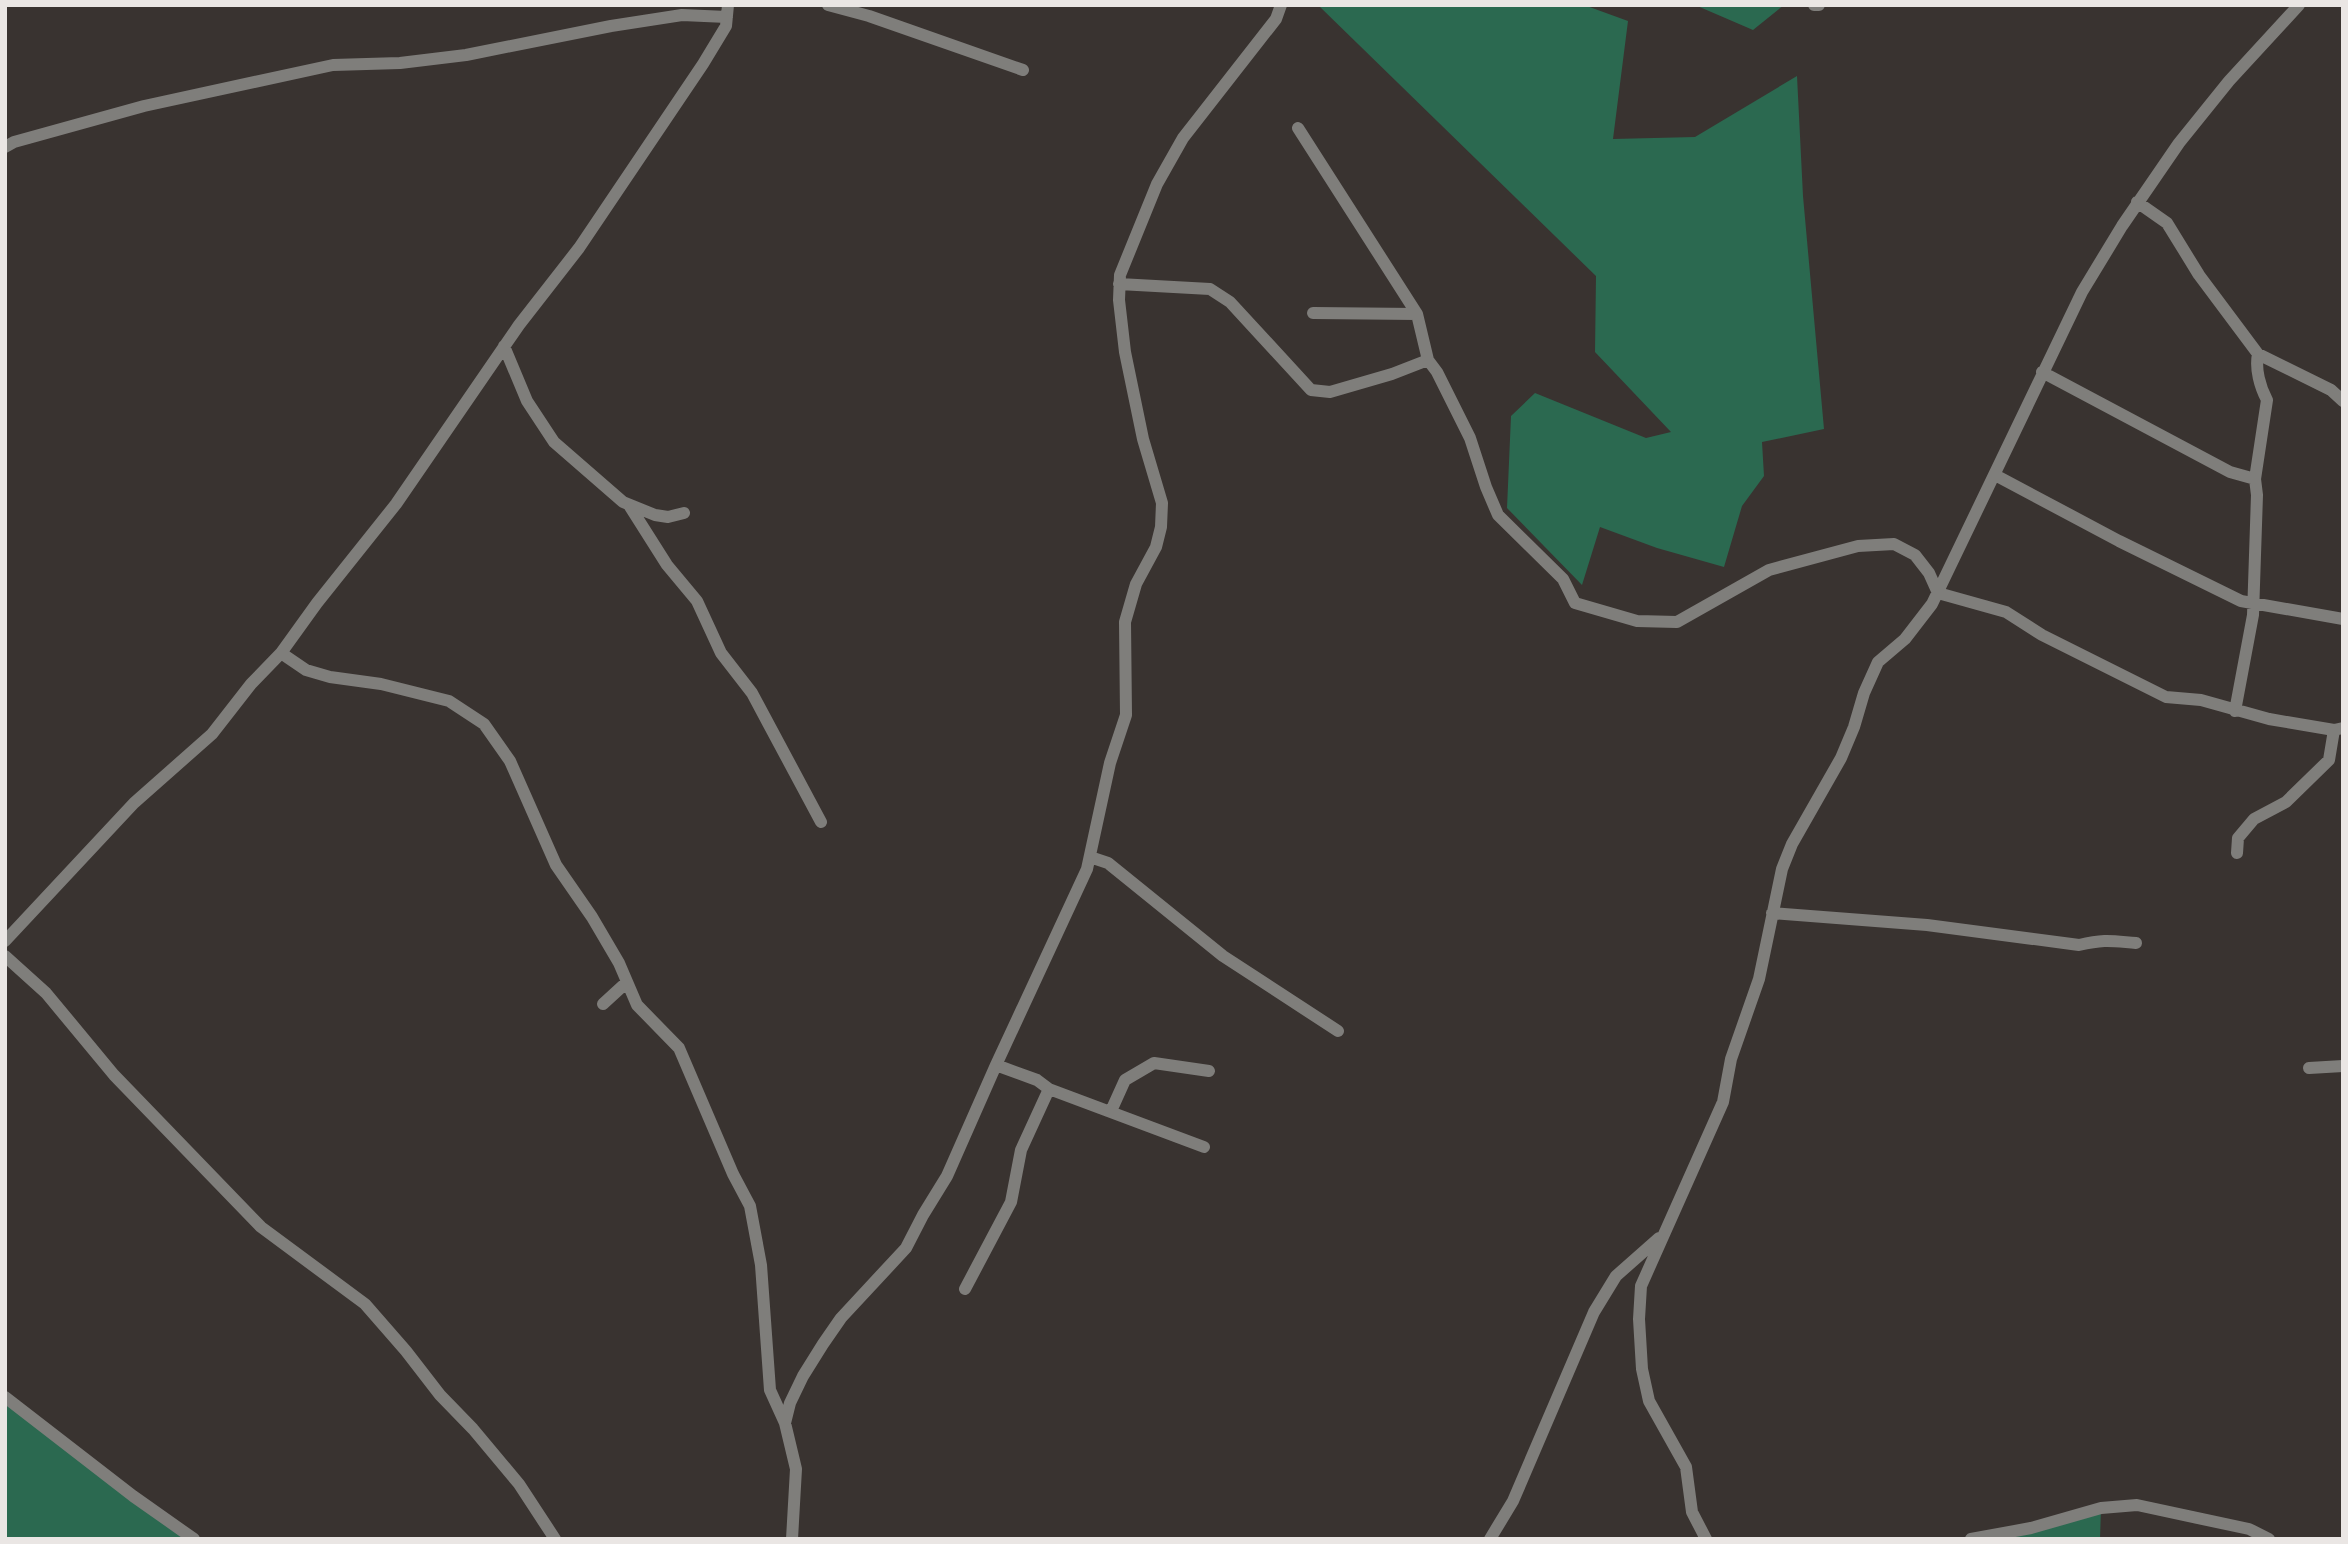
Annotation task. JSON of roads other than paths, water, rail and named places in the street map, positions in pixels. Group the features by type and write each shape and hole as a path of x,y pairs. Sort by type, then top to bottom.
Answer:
{"street":[{"path":"828,5 869,16 1023,70"},
{"path":"785,1423 790,1404 803,1376 822,1344 841,1318 906,1248 947,1177 1087,869 1110,763 1126,715 1125,622 1136,584 1156,547 1162,503 1143,439 1125,352 1119,300 1120,275 1157,184 1183,138 1276,19 1281,5"},
{"path":"1706,1539 1692,1512 1686,1467 1649,1401 1642,1370 1639,1319 1642,1286 1723,1102 1731,1059 1759,979 1782,869 1792,844 1841,758 1864,692 1878,662 1905,639 1938,593 2082,292 2137,202 2179,142 2229,80 2299,5"},
{"path":"5,147 50,131 144,106 333,65 400,63 466,55 611,26 727,11 726,26 703,64 579,248 504,346 396,504 281,653 251,684 212,734 134,803 5,941"},
{"path":"1298,128 1417,314 1428,360 1437,372 1470,438 1498,515 1563,579 1575,603 1637,621 1676,622 1769,570 1858,546 1894,544 1915,555 1929,573 1938,593"},
{"path":"2137,202 2167,223 2199,275 2258,354 2331,390 2343,401"},
{"path":"1119,284 1210,289 1230,302 1311,390 1330,393 1428,360"},
{"path":"1313,313 1417,314"},
{"path":"504,346 527,401 554,442 629,505 667,565 697,601 721,653 752,693 821,822"},
{"path":"2235,711 2253,615 2257,495 2255,479 2267,400 2262,390 2258,354"},
{"path":"2042,372 2230,472 2255,479"},
{"path":"1995,475 2119,541 2241,601 2343,619"},
{"path":"629,505 668,517 684,513"},
{"path":"1938,593 2006,612 2042,635 2166,696 2201,700 2235,711 2339,729 2329,760 2286,802 2254,819 2238,838 2237,853"},
{"path":"281,653 306,670 330,677 381,684 449,701 484,724 510,761 556,865 619,962 637,1006 679,1048 733,1174 750,1206 761,1265 770,1390 785,1423 796,1469 792,1539"},
{"path":"1090,857 1108,863 1223,956 1338,1031"},
{"path":"1772,913 1927,925 2079,945 2112,939 2136,943"},
{"path":"5,956 46,993 114,1075 261,1227 365,1304 407,1351 440,1395 473,1429 519,1484 555,1539"},
{"path":"603,1004 627,982"},
{"path":"1111,1111 1125,1080 1154,1063 1209,1071"},
{"path":"996,1065 1037,1080 1049,1089 1204,1147"},
{"path":"2309,1068 2343,1066"},
{"path":"965,1289 1011,1202 1021,1150 1049,1089"},
{"path":"1490,1539 1513,1502 1594,1312 1616,1276 1664,1233"},
{"path":"5,1397 133,1496 194,1539"},
{"path":"1971,1539 2031,1528 2101,1508 2137,1505 2249,1529 2269,1539"},
{"path":"794,1519 799,1539"}]}
